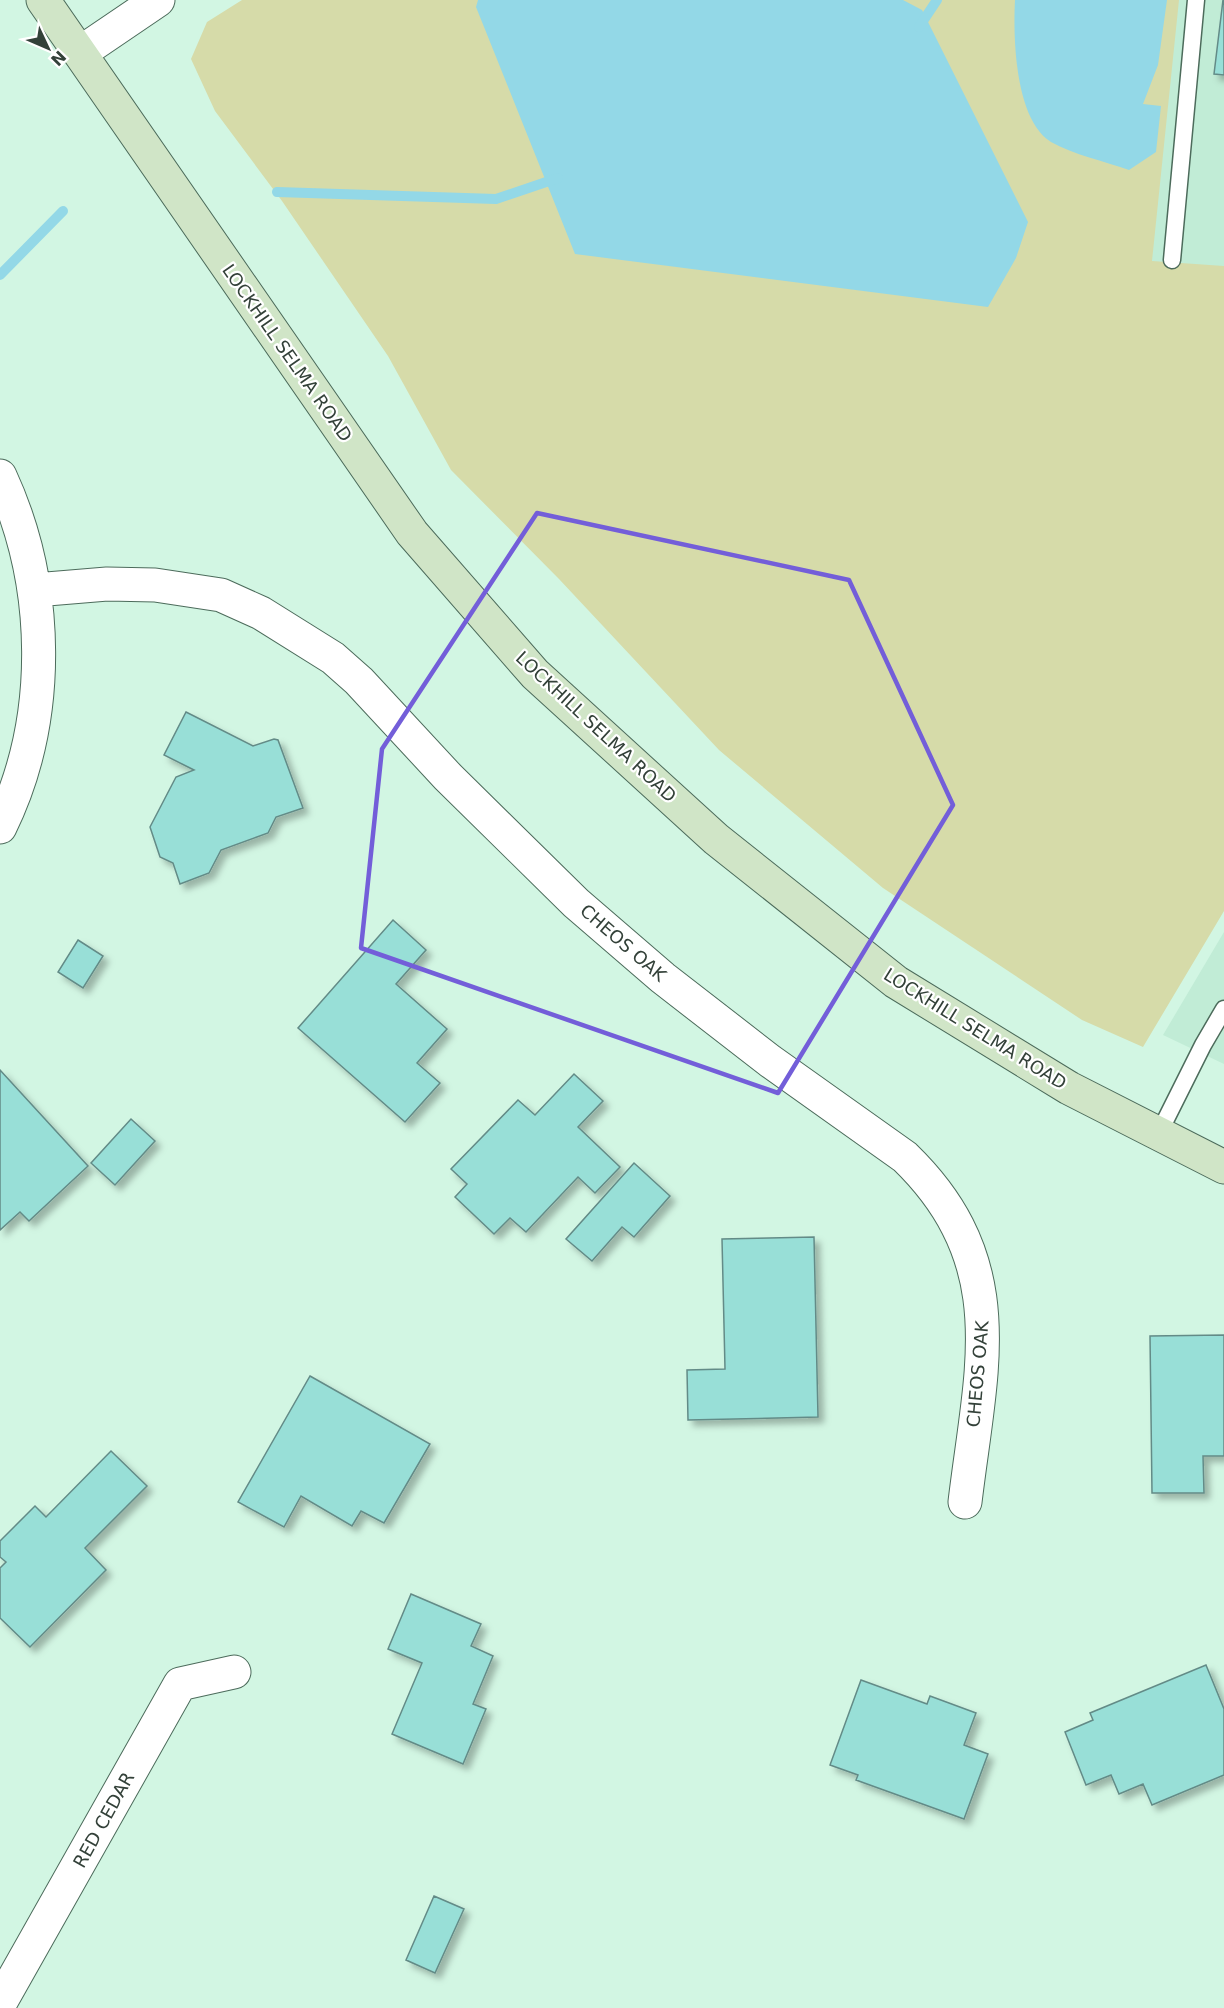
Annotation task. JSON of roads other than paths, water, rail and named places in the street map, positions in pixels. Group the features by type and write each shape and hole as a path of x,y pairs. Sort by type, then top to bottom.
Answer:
{"main road":[{"name":"LOCKHILL SELMA ROAD","path":"43,0 412,533 536,674 716,839 896,982 1069,1088 1224,1167"}],"street":[{"path":"80,53 158,0"},
{"path":"0,476 20,525 35,590 39,636 38,687 26,750 0,827"},
{"name":"CHEOS OAK","path":"35,590 107,584 155,585 222,595 261,613 333,658 359,681 448,777 585,910 663,978 770,1061 905,1157 924,1176 953,1217 967,1246 983,1304 984,1337 965,1503"},
{"name":"RED CEDAR","path":"0,2003 180,1684 234,1672"}],"lane":[{"path":"1172,260 1196,0"},
{"path":"1158,1135 1203,1045 1224,1009"}],"water":[{"path":"478,0 903,0 922,10 1028,222 1016,258 988,307 575,254 476,7"},
{"path":"1015,0 1167,0 1158,65 1143,104 1161,106 1156,152 1129,170 1060,147 1039,131 1030,116 1019,77 1016,56"}],"waterway":[{"path":"919,27 937,0"},
{"path":"277,192 496,199 558,178"},
{"path":"0,275 63,211"}]}
